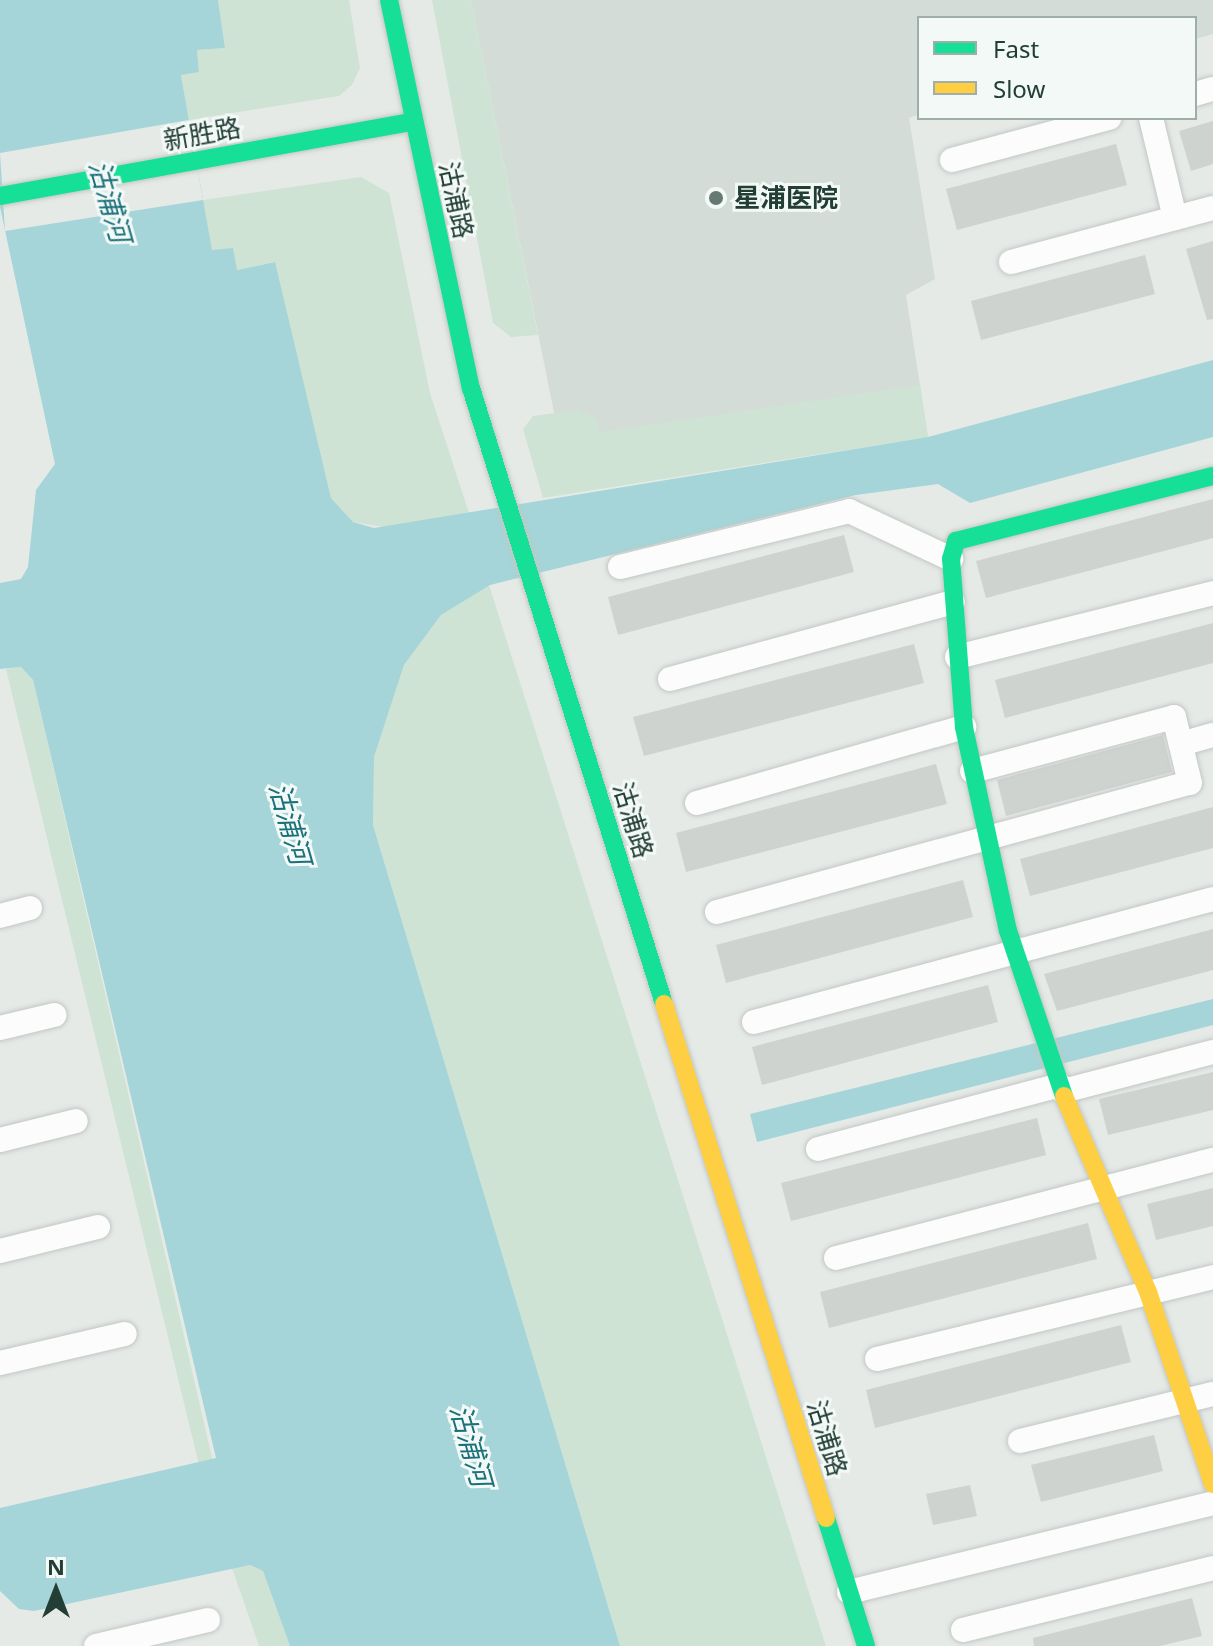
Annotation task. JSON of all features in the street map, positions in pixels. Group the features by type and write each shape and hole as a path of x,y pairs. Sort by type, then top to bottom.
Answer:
{"street":[{"name":"沽浦路","path":"389,0 412,122 471,388 866,1646"},
{"path":"952,160 1102,120"},
{"path":"1151,120 1175,218"},
{"name":"新胜路","path":"0,196 412,122"},
{"path":"1011,262 1213,208"},
{"path":"1213,476 956,541 951,559 964,727 986,840 1014,950 1060,1084 1148,1292 1213,1484"},
{"path":"620,567 849,511 951,559"},
{"path":"957,657 1213,593"},
{"path":"670,679 953,602"},
{"path":"717,912 1190,783 1174,717 972,771"},
{"path":"697,803 964,727"},
{"path":"1181,744 1213,735"},
{"path":"754,1022 1213,899"},
{"path":"0,916 30,908"},
{"path":"0,1028 54,1015"},
{"path":"818,1149 1060,1084 1213,1052"},
{"path":"0,1140 76,1121"},
{"path":"836,1258 1213,1160"},
{"path":"0,1251 98,1227"},
{"path":"877,1359 1213,1277"},
{"path":"0,1363 125,1334"},
{"path":"1020,1441 1213,1394"},
{"path":"849,1592 1213,1503"},
{"path":"963,1630 1213,1568"},
{"path":"96,1646 208,1620"}],"shaded area":[{"name":"星浦医院","path":"471,0 1213,0 1213,34 1197,38 1197,16 917,16 917,115 909,118 935,279 906,295 928,437 570,492"}],"green space":[{"path":"218,0 349,0 360,68 352,85 339,96 189,120 181,74 199,72 197,50 225,48"},
{"path":"432,0 471,0 538,335 511,337 493,323"},
{"path":"361,177 389,193 430,393 469,513 396,529 353,522 331,498 274,262 237,270 212,251 203,200"},
{"path":"920,385 928,437 543,498 523,429 533,416 577,410 596,418 600,432"},
{"path":"489,585 826,1646 620,1646 373,825 374,757 404,665 441,615"},
{"path":"21,667 33,680 213,1462 199,1465 6,669"},
{"path":"250,1565 263,1571 290,1646 259,1646 232,1568"}],"water":[{"name":"沽浦河","path":"0,0 218,0 225,48 197,50 199,72 181,75 212,250 233,248 237,270 275,262 331,498 353,522 374,528 928,437 1213,360 1213,437 970,503 938,484 856,495 490,585 441,615 404,665 374,757 373,825 620,1646 290,1646 263,1571 250,1565 34,1611 19,1609 0,1591 0,1508 216,1458 33,680 21,667 0,669 0,583 21,579 28,567 36,490 55,464 0,207"},
{"path":"1213,999 1213,1025 757,1142 750,1114"}],"pier":[{"path":"189,120 203,200 5,231 0,153"}],"building":[{"path":"1213,121 1213,164 1191,171 1179,131"},
{"path":"1116,144 1127,185 957,230 946,189"},
{"path":"1213,241 1213,319 1207,320 1186,249"},
{"path":"1145,255 1155,294 981,340 971,301"},
{"path":"1213,499 1213,538 986,598 976,561"},
{"path":"844,535 854,572 618,635 608,597"},
{"path":"1213,623 1213,663 1005,718 995,680"},
{"path":"914,644 924,683 644,756 633,717"},
{"path":"1163,735 1172,772 1006,816 997,780"},
{"path":"936,764 947,804 686,872 676,833"},
{"path":"1213,807 1213,848 1030,896 1020,859"},
{"path":"963,880 973,917 726,983 716,945"},
{"path":"1213,929 1213,970 1057,1011 1044,974"},
{"path":"988,985 998,1022 762,1085 752,1047"},
{"path":"1213,1072 1213,1110 1108,1135 1099,1099"},
{"path":"1037,1118 1046,1155 791,1221 781,1183"},
{"path":"1213,1188 1213,1226 1156,1240 1147,1204"},
{"path":"1088,1223 1097,1259 829,1328 820,1292"},
{"path":"1121,1325 1131,1362 875,1428 866,1390"},
{"path":"1154,1435 1163,1471 1041,1502 1031,1465"},
{"path":"970,1485 977,1516 933,1525 926,1494"},
{"path":"1192,1598 1202,1636 1160,1646 1034,1646 1033,1638"}],"traffic: fast":[{"path":"389,0 471,388 664,1004"},
{"path":"0,196 412,122"},
{"path":"1064,1096 1008,931 964,727 951,559 956,541 1213,476"},
{"path":"826,1518 866,1646"}],"traffic: slow":[{"path":"664,1004 826,1518"},
{"path":"1064,1096 1148,1292 1213,1484"}],"place":[{"name":"星浦医院","path":"716,198"}]}
